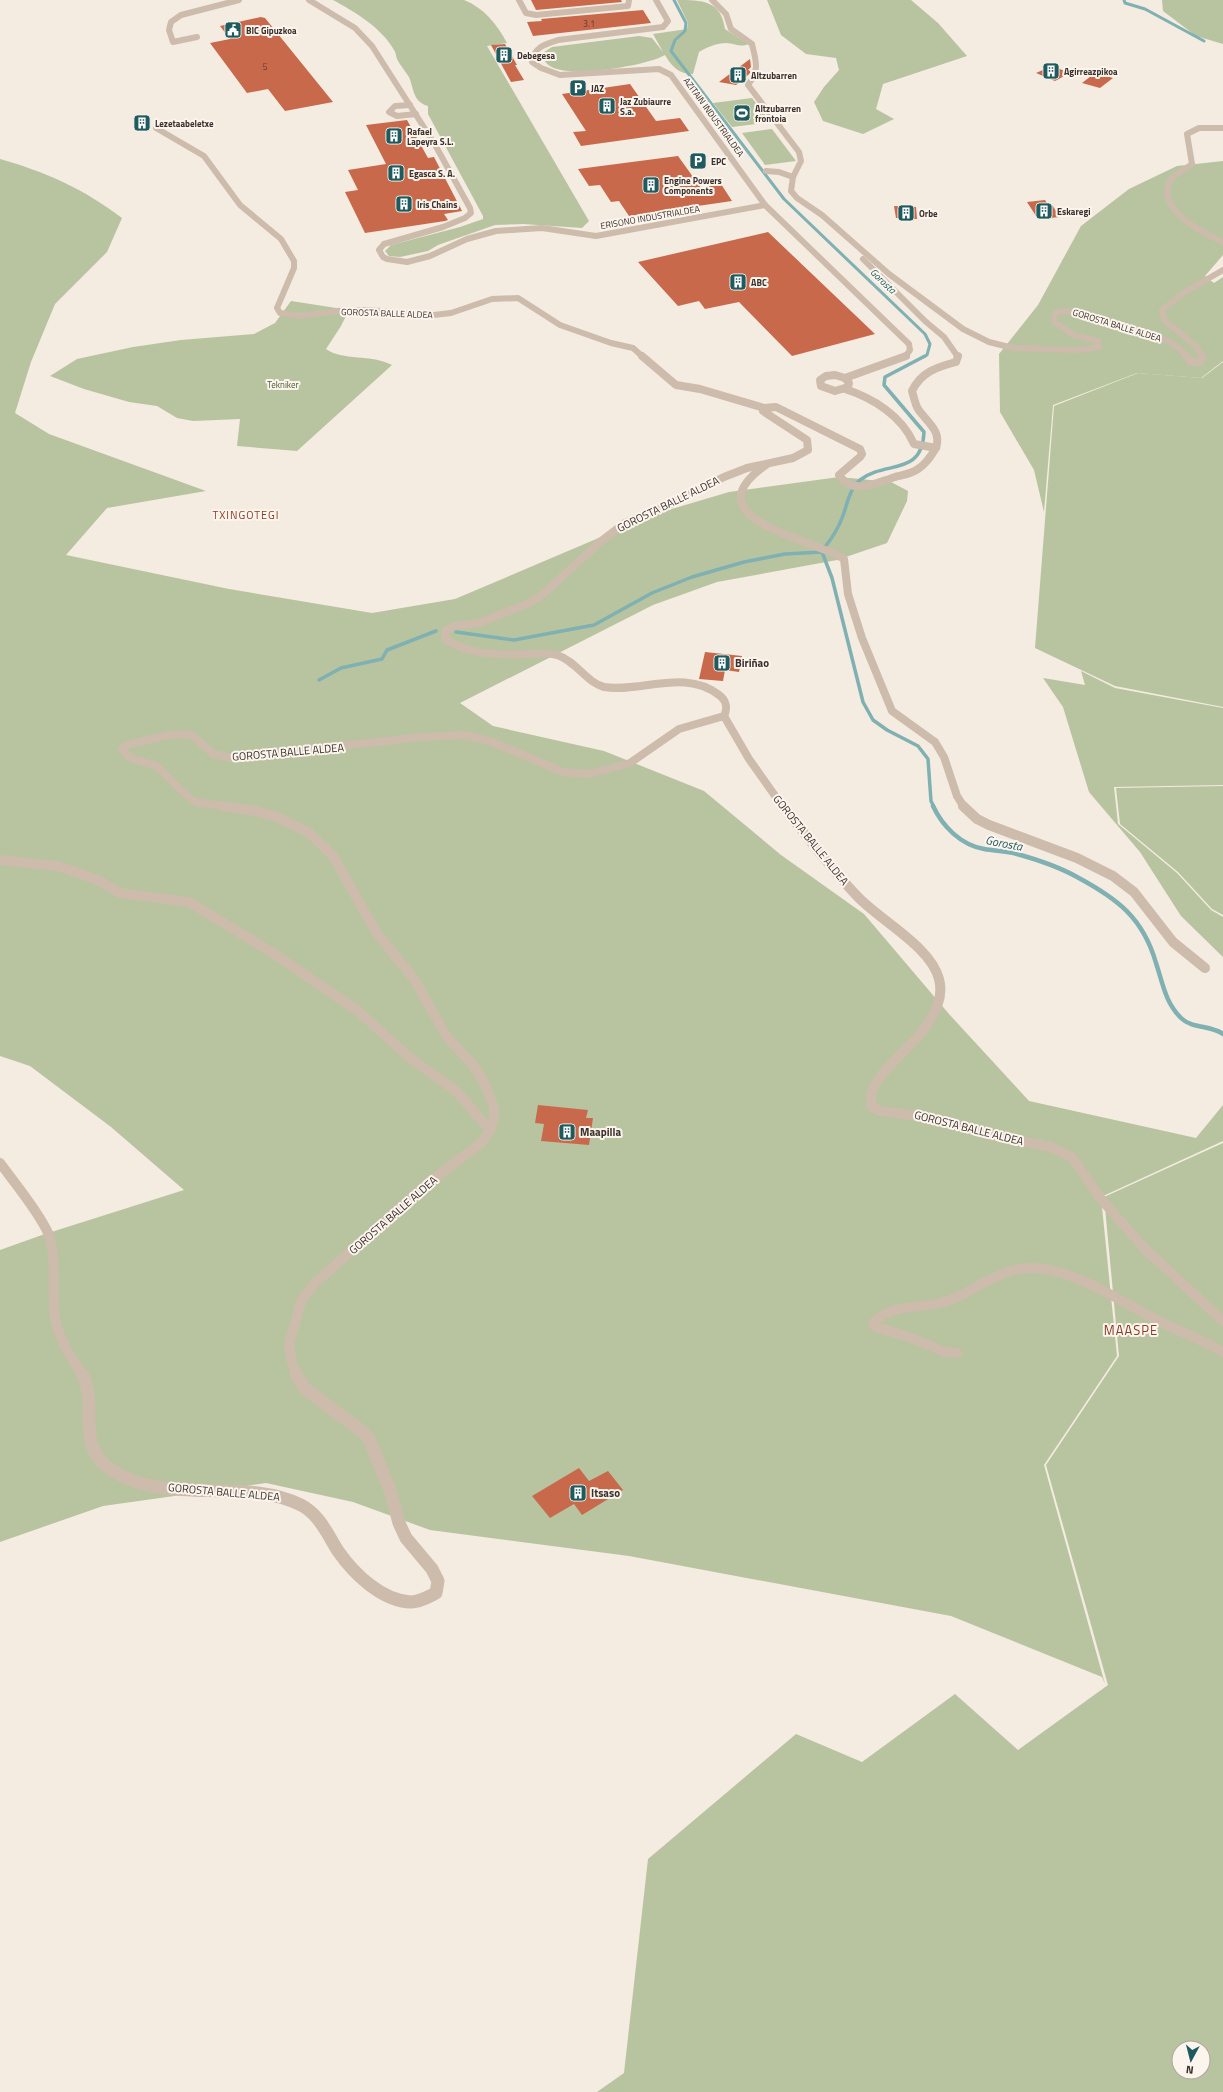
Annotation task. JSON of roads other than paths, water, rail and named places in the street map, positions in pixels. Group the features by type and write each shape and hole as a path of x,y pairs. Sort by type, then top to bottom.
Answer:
{"street":[{"path":"197,37 173,42 169,30 171,22 181,15 239,0"},
{"name":"ERISONO INDUSTRIALDEA","path":"309,0 355,28 372,46 413,109 457,185 471,213 456,222 384,244 379,250 380,254 391,261 407,262 422,259 467,239 496,231 532,228 596,236 765,205"},
{"path":"519,0 526,13 536,15 628,6 629,0"},
{"name":"AZITAIN INDUSTRIALDEA","path":"656,0 668,21 668,23 663,27 558,40 544,44 533,54 532,62 541,68 560,75 660,69 671,75 765,205 909,344 910,350 904,358 845,378"},
{"path":"712,0 726,14 731,29 752,44 756,68 754,77 748,86 799,152 801,161 793,178 779,172 766,171"},
{"name":"GOROSTA BALLE ALDEA","path":"156,128 204,156 240,205 282,240 294,261 294,268 277,308 280,312 298,316 337,311 366,310 434,315 451,313 492,299 518,298 560,325 611,343 633,348 676,384 700,389 764,408 776,407 860,449 862,454 860,458 845,468 839,475 844,482 850,485 861,487 915,471 926,462 933,447"},
{"path":"1223,128 1199,128 1187,134 1192,164 1170,181 1167,192 1171,204 1189,225 1223,242"},
{"name":"GOROSTA BALLE ALDEA","path":"793,178 791,191 797,198 822,215 858,249 919,298 963,329 989,342 1012,348 1039,350 1080,350 1099,347 1098,341 1073,335 1055,322 1054,317 1056,313 1063,311 1078,312 1104,324 1164,339 1179,348 1190,362 1200,362 1203,358 1196,346 1164,320 1162,310 1169,301 1206,282 1223,270"},
{"path":"845,389 849,383 845,378 835,375 826,376 820,380 820,384 825,389 845,389 859,392 900,422 912,436 914,444 933,447 939,443 938,434 926,416 918,408 912,391 918,378 923,374 956,362 958,356 944,337 872,270 861,257 858,249"},
{"name":"GOROSTA BALLE ALDEA","path":"724,716 727,709 726,703 719,694 703,685 686,682 606,687 592,682 579,667 558,655 547,653 510,654 464,650 450,643 445,638 444,634 446,630 454,626 479,623 529,603 542,595 600,542 625,523 667,506 724,477 767,463 801,455 808,450 806,440 799,434 766,414 763,411 764,408"},
{"path":"767,463 749,480 744,488 741,501 745,509 756,519 790,538 838,555 844,559 848,594 862,638 892,711 899,719 920,731 939,747 960,803 976,818 998,829 1090,865 1120,880 1136,894 1156,923 1175,944 1189,958 1205,968"},
{"name":"GOROSTA BALLE ALDEA","path":"0,1163 26,1198 48,1234 52,1257 58,1328 68,1354 82,1372 88,1390 87,1430 91,1445 98,1457 108,1467 125,1477 160,1486 263,1494 287,1498 303,1506 315,1516 344,1560 367,1582 396,1600 418,1602 425,1601 436,1594 438,1581 432,1568 406,1538 399,1523 390,1490 369,1439 359,1429 304,1388 292,1363 289,1345 301,1301 315,1283 428,1184 469,1154 481,1143 490,1130 494,1118 494,1108 484,1082 473,1065 447,1037 414,979 376,932 342,869 329,851 308,832 277,817 256,811 195,802 187,798 153,763 129,758 124,754 122,749 127,745 168,735 187,734 193,736 213,754 232,758 421,737 464,735 490,741 563,772 589,774 630,763 679,729 724,716"},
{"name":"GOROSTA BALLE ALDEA","path":"724,716 738,743 760,778 822,856 870,909 918,948 930,962 942,988 941,998 925,1030 878,1080 870,1097 872,1107 880,1111 934,1118 990,1135 1061,1150 1072,1157 1101,1199 1145,1249 1223,1321"},
{"path":"0,860 13,860 58,866 98,880 120,893 189,902 273,953 358,1011 409,1057 456,1091 490,1130"},
{"path":"957,1353 945,1352 909,1337 875,1327 873,1323 876,1318 890,1311 938,1304 962,1296 1018,1269 1030,1267 1062,1274 1103,1292 1223,1352"}],"waterway":[{"name":"Gorosta","path":"674,0 686,23 685,31 675,40 671,51 784,199 925,334 930,344 927,355 925,356"},
{"path":"1124,0 1125,3 1145,9 1204,41"},
{"name":"Gorosta","path":"825,547 837,530 853,488 860,480 881,470 910,462 917,456 922,446 924,432 884,385 885,377 925,356"},
{"path":"456,632 514,640 594,625 652,593 692,577 744,562 785,554 822,552 832,578 863,702 873,720 887,730 918,746 928,759 931,801 934,807"},
{"path":"319,680 341,668 382,659 387,650 436,631"},
{"name":"Gorosta","path":"933,806 947,828 968,844 984,849 1017,854 1056,867 1092,885 1117,902 1136,922 1151,947 1171,1006 1185,1021 1196,1026 1213,1029 1223,1034"}],"place":[{"name":"BIC Gipuzkoa","path":"233,30"},
{"name":"Debegesa","path":"504,55"},
{"name":"Agirreazpikoa","path":"1051,71"},
{"name":"Altzubarren","path":"738,75"},
{"name":"JAZ","path":"578,88"},
{"name":"Jaz Zubiaurre S.a.","path":"607,106"},
{"name":"Altzubarren frontoia","path":"742,113"},
{"name":"Lezetaabeletxe","path":"142,123"},
{"name":"Rafael Lapeyra S.L.","path":"394,136"},
{"name":"EPC","path":"698,161"},
{"name":"Egasca S. A.","path":"396,173"},
{"name":"Engine Powers Components","path":"651,185"},
{"name":"Iris Chains","path":"404,204"},
{"name":"Eskaregi","path":"1044,211"},
{"name":"Orbe","path":"906,213"},
{"name":"ABC","path":"738,282"},
{"name":"Biriñao","path":"722,663"},
{"name":"Maapilla","path":"567,1132"},
{"name":"Itsaso","path":"578,1493"}],"district":[{"name":"TXINGOTEGI","path":"246,515"},
{"name":"MAASPE","path":"1131,1330"}],"park label":[{"name":"Tekniker","path":"283,384"}]}
